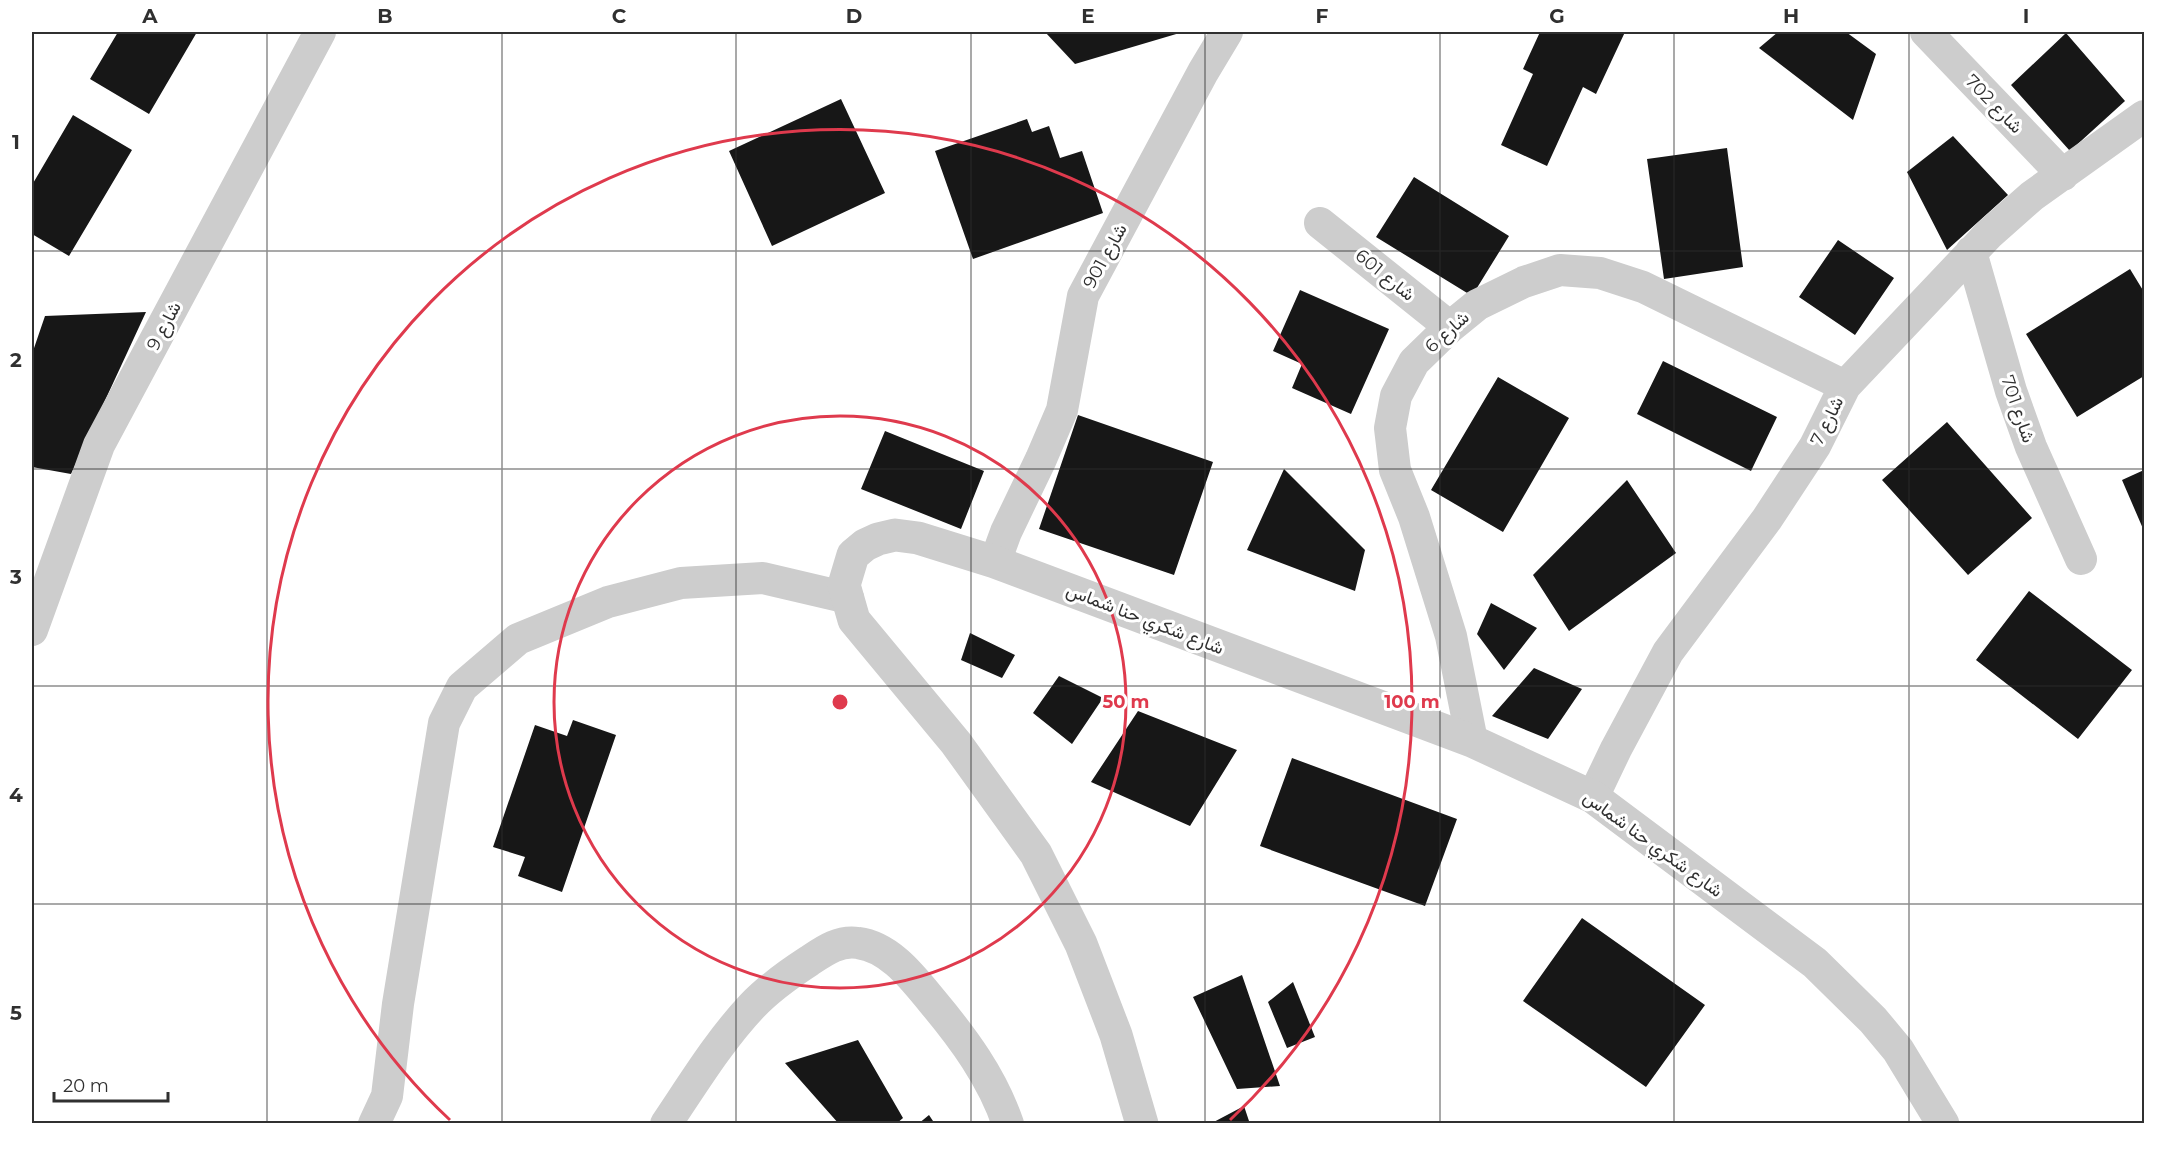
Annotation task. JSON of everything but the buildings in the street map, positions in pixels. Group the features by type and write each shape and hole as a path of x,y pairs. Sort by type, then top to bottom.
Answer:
{"street":[{"name":"شارع 9","path":"32,630 99,445 321,32"},
{"name":"شارع 901","path":"995,562 1006,532 1062,410 1083,296 1227,32"},
{"name":"شارع 702","path":"1926,32 2063,175"},
{"name":"شارع 7","path":"1593,797 1668,652 1767,519 1815,446 1845,386 1989,234 2032,196 2145,116"},
{"name":"شارع 601","path":"1320,223 1450,327"},
{"name":"شارع 701","path":"1971,252 2011,391 2039,466 2081,559"},
{"name":"شارع 6","path":"1472,741 1451,636 1414,517 1395,470 1390,428 1396,396 1414,362 1450,327 1477,305 1524,282 1560,270 1600,273 1643,287 1845,386"},
{"name":"شارع شكري حنا شماس","path":"1142,1124 1116,1035 1081,944 1036,854 956,743 854,620 844,585 854,555 865,545 895,535 918,538 995,562 1472,741 1593,797 1815,963 1873,1020 1898,1050 1943,1124"},
{"path":"374,1124 387,1096 398,1004 444,723 462,687 518,639 608,602 681,583 763,578 848,598"},
{"path":"666,1124 727,1035 753,1005 795,970 826,949 842,943 860,943 894,960 933,1002 975,1056 1002,1107 1008,1124"}]}
